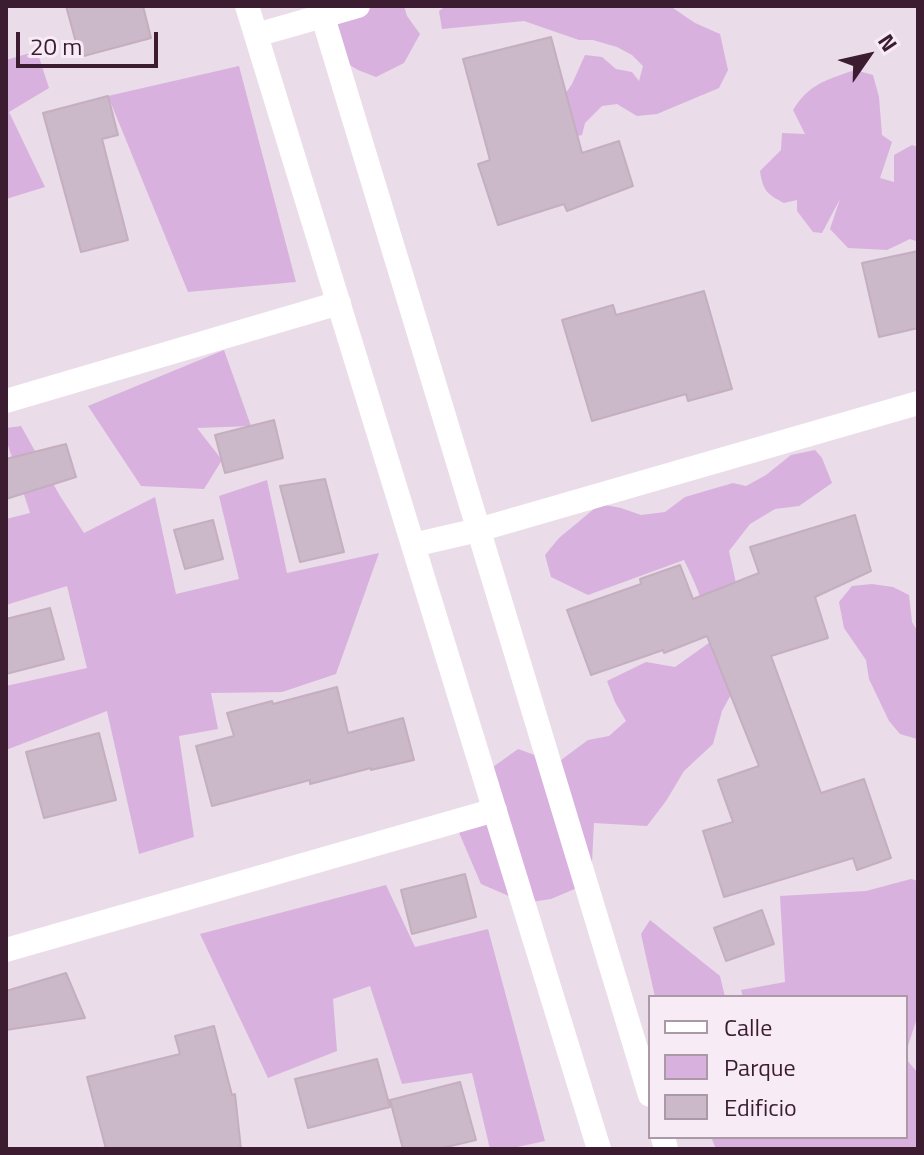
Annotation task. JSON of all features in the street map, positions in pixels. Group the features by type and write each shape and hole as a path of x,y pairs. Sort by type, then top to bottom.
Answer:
{"street":[{"path":"247,6 599,1149"},
{"path":"256,35 358,6"},
{"path":"323,17 648,1088"},
{"path":"6,401 339,303"},
{"path":"413,545 478,530 918,403"},
{"path":"6,950 495,810"}],"green space":[{"path":"339,6 404,6 420,34 404,63 376,77 338,58 336,20"},
{"path":"446,6 670,6 695,23 720,34 728,70 719,88 657,114 637,116 617,104 602,106 585,123 582,135 570,138 559,103 585,55 602,57 616,69 632,72 639,81 643,66 617,47 593,40 579,40 524,21 442,29 439,11"},
{"path":"37,51 49,88 9,112 45,187 6,199 6,60"},
{"path":"239,66 296,282 188,292 108,96"},
{"path":"855,70 873,75 879,97 882,135 892,142 880,178 894,182 894,155 912,145 918,147 918,249 916,241 910,239 887,250 848,248 830,229 840,199 822,233 813,232 797,211 797,200 784,203 764,188 760,171 781,150 782,133 805,134 793,110 799,101 819,84"},
{"path":"224,350 251,426 197,428 222,460 204,489 141,486 88,406"},
{"path":"21,426 84,533 155,497 176,594 239,579 219,496 267,480 287,573 379,553 336,674 282,692 211,693 218,729 179,736 194,837 139,854 107,711 6,750 6,686 87,668 67,586 6,605 6,519 30,513 6,439 6,428"},
{"path":"815,450 822,458 832,483 799,506 775,509 750,524 729,551 747,665 722,711 713,744 684,771 647,826 594,823 591,882 551,899 525,903 481,884 454,821 486,798 482,775 518,749 557,763 588,740 609,736 626,721 607,681 646,662 675,667 713,640 701,599 684,560 588,595 551,577 545,555 559,538 600,504 641,515 665,512 685,497 733,483 746,486 791,455"},
{"path":"872,584 893,587 909,595 912,622 918,632 917,739 900,734 889,721 869,679 866,660 844,628 839,602 852,586"},
{"path":"911,879 918,881 918,1015 908,1046 908,995 742,995 741,990 785,982 780,896 866,891"},
{"path":"386,885 415,947 488,929 545,1141 508,1149 490,1149 472,1073 402,1084 370,986 333,999 337,1051 268,1078 200,934"},
{"path":"650,920 720,976 725,995 655,995 641,934"},
{"path":"908,1061 918,1073 918,1149 716,1149 712,1139 908,1139"}],"building":[{"path":"66,6 143,6 151,38 80,57"},
{"path":"551,37 582,153 619,141 633,186 567,211 564,204 498,225 478,164 490,160 463,59"},
{"path":"108,96 118,135 102,139 128,240 81,252 43,113"},
{"path":"918,251 918,328 879,337 862,263"},
{"path":"704,291 732,389 688,401 686,394 592,421 562,320 613,305 616,315"},
{"path":"274,420 283,458 225,473 215,435"},
{"path":"66,444 76,477 6,499 6,459"},
{"path":"325,479 344,552 300,562 280,486"},
{"path":"855,515 871,571 815,597 828,638 771,656 821,793 864,779 891,858 857,870 853,858 724,897 703,831 733,822 718,780 759,766 707,636 664,653 663,650 591,675 567,610 641,584 640,579 680,565 693,599 759,573 750,547"},
{"path":"213,520 223,559 185,569 174,530"},
{"path":"50,608 64,659 6,674 6,619"},
{"path":"337,687 348,733 403,718 414,760 310,784 310,780 212,806 196,746 234,736 227,713"},
{"path":"99,733 116,800 44,818 26,752"},
{"path":"465,874 476,917 412,934 401,890"},
{"path":"762,910 774,944 726,961 714,928"},
{"path":"66,973 85,1018 6,1030 6,991"},
{"path":"214,1026 232,1095 235,1094 241,1149 106,1149 87,1077 180,1054 175,1036"},
{"path":"377,1059 390,1107 308,1128 295,1079"},
{"path":"460,1082 476,1140 438,1149 403,1149 390,1100"}]}
